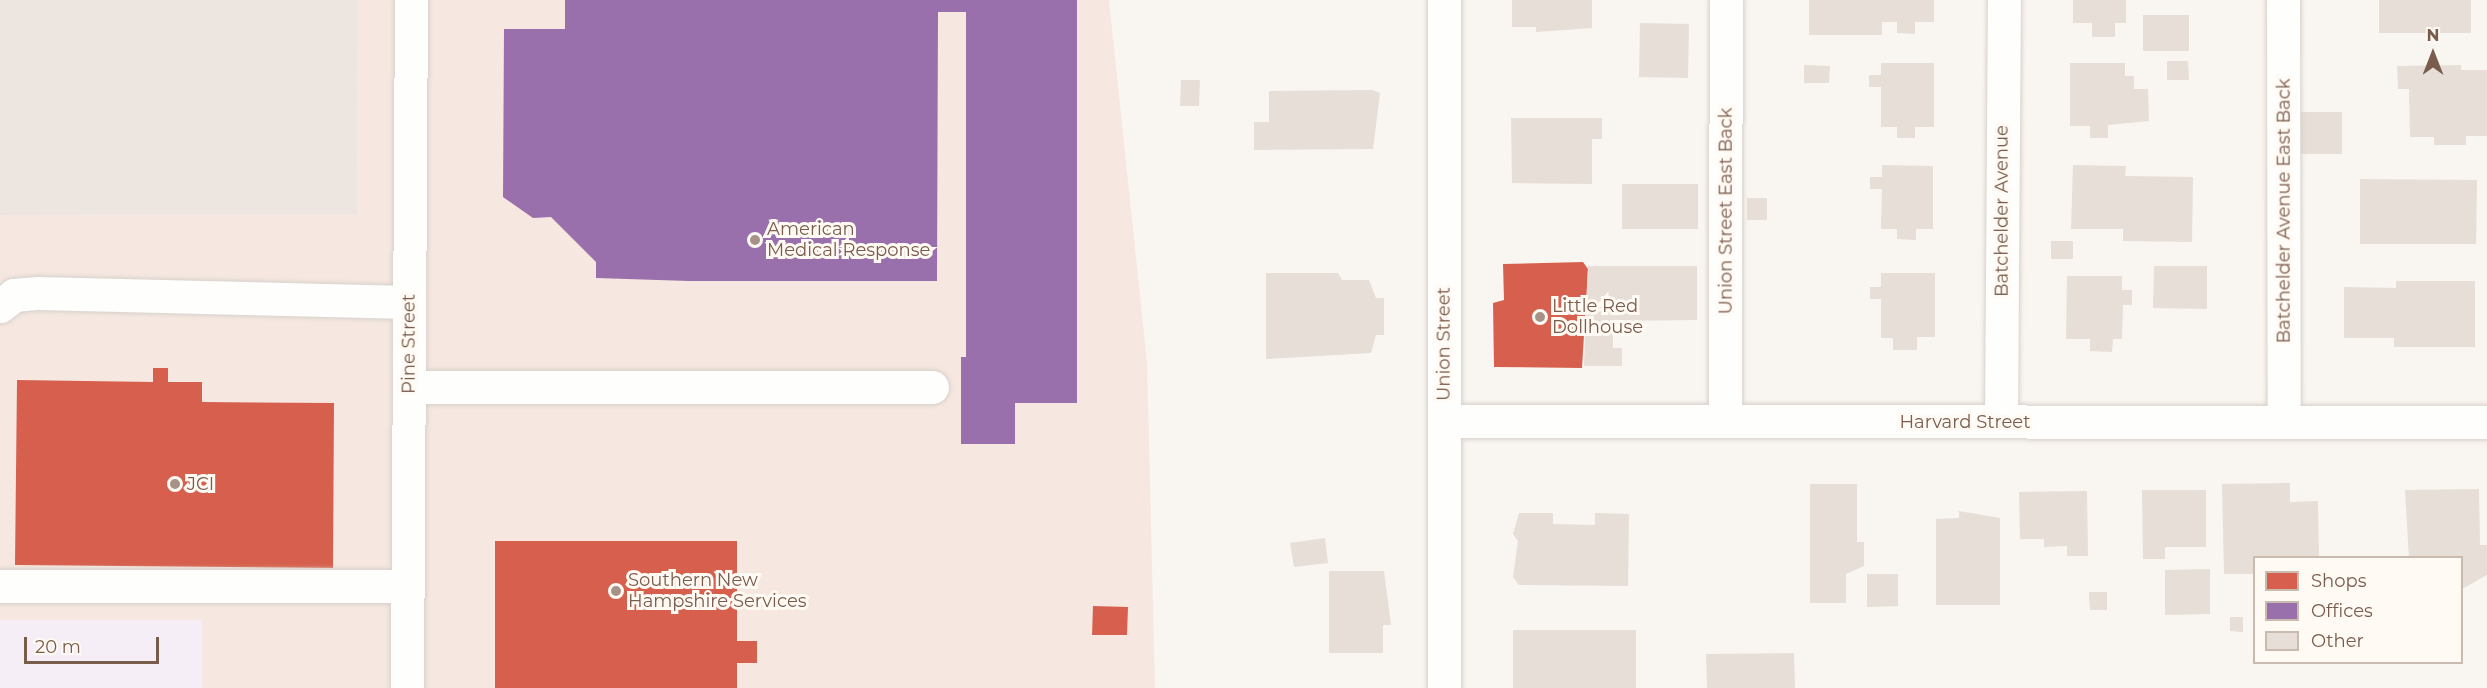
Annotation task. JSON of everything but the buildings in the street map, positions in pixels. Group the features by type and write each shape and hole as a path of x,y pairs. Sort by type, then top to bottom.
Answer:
{"street":[{"name":"Pine Street","path":"407,688 411,0"},
{"name":"Union Street","path":"1444,0 1444,688"},
{"name":"Union Street East Back","path":"1725,422 1726,0"},
{"name":"Batchelder Avenue","path":"2001,422 2004,0"},
{"name":"Batchelder Avenue East Back","path":"2283,0 2284,422"},
{"path":"0,306 14,295 38,293 409,302"},
{"path":"409,387 932,387"},
{"name":"Harvard Street","path":"1444,422 2487,422"},
{"path":"0,586 408,586"}],"shaded area":[{"path":"0,0 358,0 357,214 0,215"},
{"path":"358,0 1109,0 1147,362 1155,688 202,688 202,620 0,620 0,215 357,214"},
{"path":"0,620 202,620 202,688 0,688"}],"place":[{"name":"American Medical Response","path":"755,240"},
{"name":"Little Red Dollhouse","path":"1540,317"},
{"name":"JCI","path":"175,484"},
{"name":"Southern New Hampshire Services","path":"616,591"}]}
